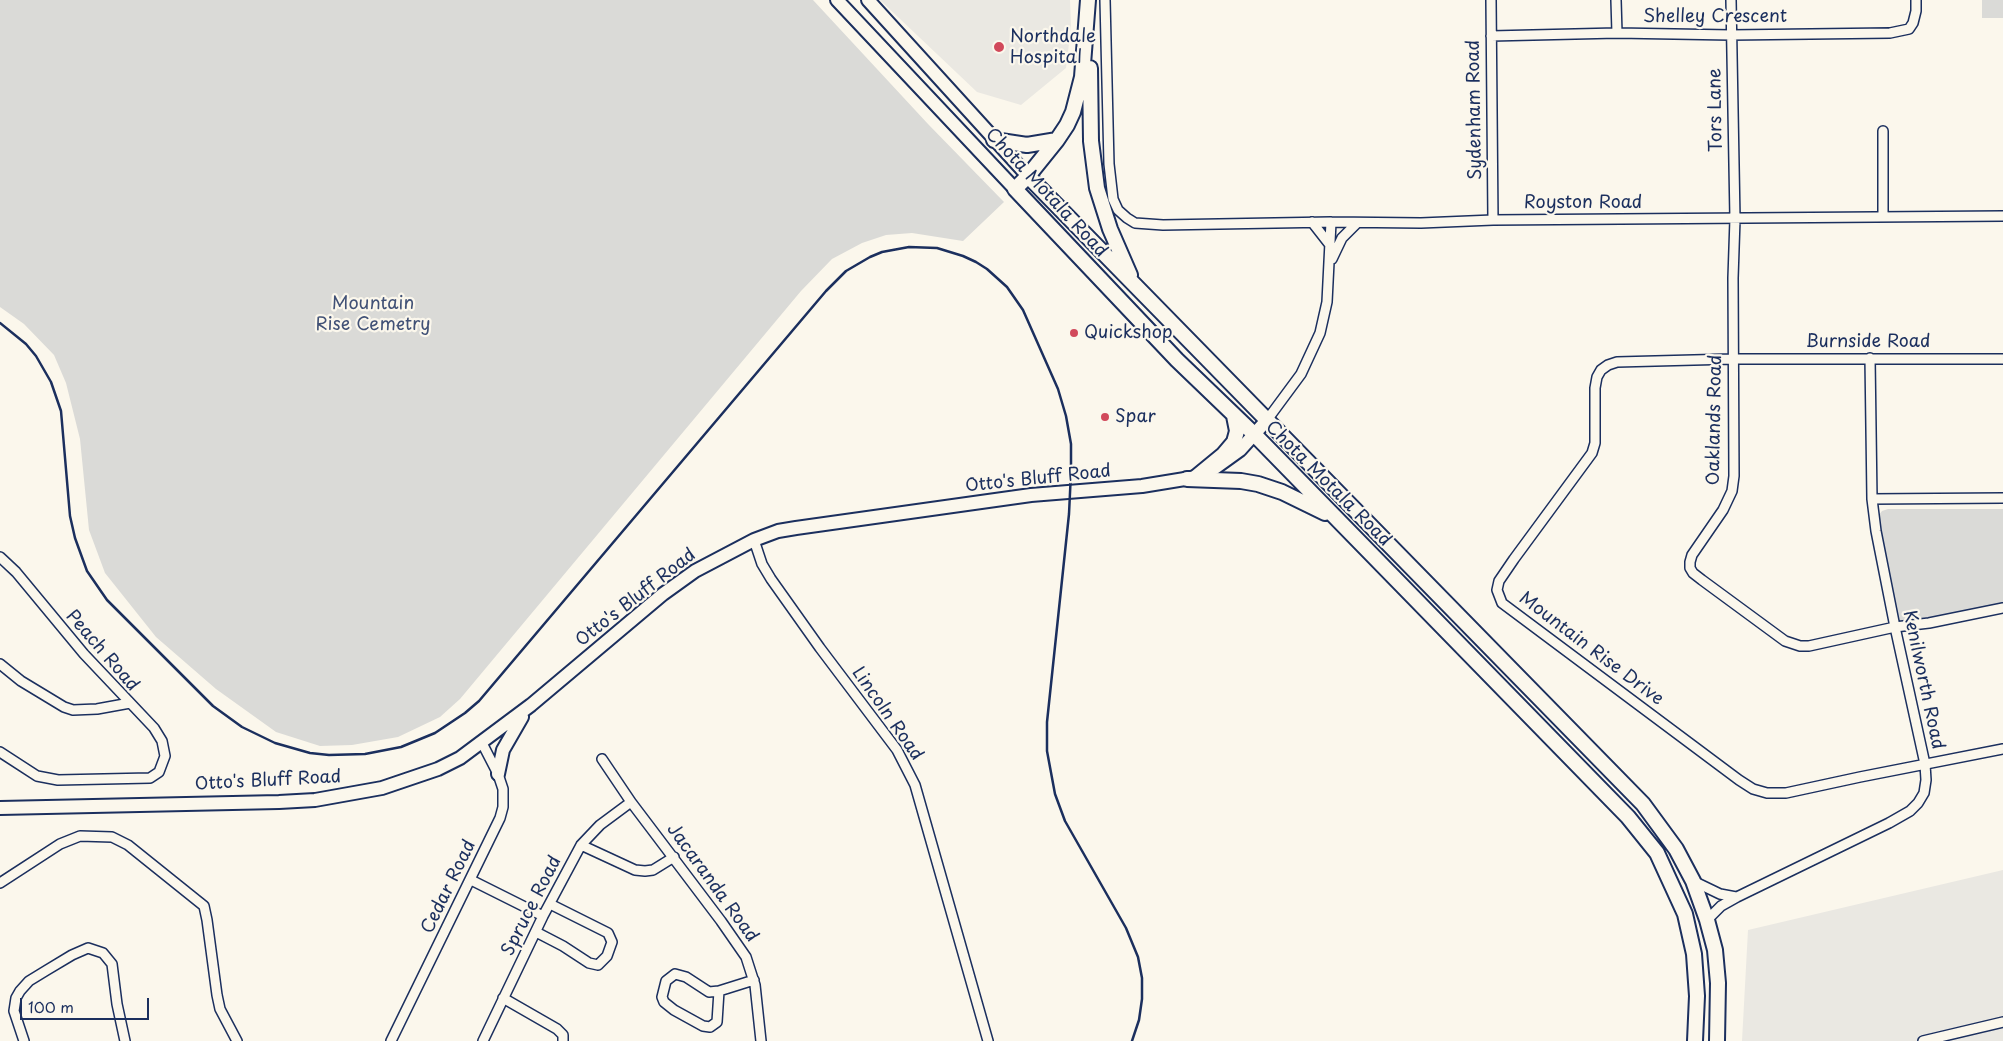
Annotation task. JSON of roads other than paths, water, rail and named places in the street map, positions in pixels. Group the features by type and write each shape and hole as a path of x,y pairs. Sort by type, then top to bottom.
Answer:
{"main road":[{"name":"Chota Motala Road","path":"837,0 1177,360 1255,435 1628,817 1656,854 1685,914 1694,954 1697,996 1695,1041"},
{"name":"Chota Motala Road","path":"868,0 1028,176 1134,282 1643,804 1676,849 1693,881 1707,920 1715,950 1718,983 1717,1041"},
{"path":"1015,189 1028,176 1067,125 1079,93 1082,77 1088,6"},
{"path":"1088,6 1091,140 1096,188 1110,229 1134,282"},
{"path":"994,140 1027,145 1057,140"},
{"path":"1191,478 1212,465 1234,442 1237,431 1234,416"},
{"name":"Otto's Bluff Road","path":"0,808 315,800 382,788 410,780 460,758 482,743 531,705 663,594 695,571 754,540 778,531 796,528 1031,495 1142,486 1191,478 1224,462 1240,450 1267,420"},
{"path":"1191,478 1258,484 1306,503 1339,521"},
{"path":"498,774 503,750 509,737 531,705"}],"street":[{"name":"Royston Road","path":"1105,0 1109,164 1113,199 1118,210 1135,223 1163,225 1312,222 1420,223 1493,220 2003,216"},
{"name":"Sydenham Road","path":"1491,0 1493,220"},
{"path":"1616,0 1617,33"},
{"name":"Tors Lane","path":"1731,0 1735,219"},
{"name":"Shelley Crescent","path":"1491,36 1617,33 1731,35 1902,31 1913,23 1916,0"},
{"path":"1883,131 1883,216"},
{"name":"Oaklands Road","path":"1735,219 1732,359 1734,476 1732,491 1723,510 1692,555 1690,568 1693,573 1792,644 1809,646 1895,627 2003,608"},
{"path":"1312,222 1330,245"},
{"name":"Otto's Bluff Road","path":"1267,420 1300,374 1320,333 1327,302 1332,222"},
{"path":"1329,264 1342,238 1357,223"},
{"name":"Kenilworth Road","path":"1707,920 1721,906 1736,897 1826,855 1910,811 1924,793 1926,780 1925,764 1895,627 1876,531 1872,499 1870,358"},
{"name":"Burnside Road","path":"1732,359 2003,359"},
{"name":"Mountain Rise Drive","path":"1732,359 1617,362 1601,370 1597,377 1595,388 1595,443 1592,453 1500,581 1497,590 1502,603 1753,788 1767,793 1786,793 2003,750"},
{"path":"1872,499 2003,498"},
{"name":"Lincoln Road","path":"754,540 762,564 771,579 897,750 915,785 988,1041"},
{"name":"Peach Road","path":"0,557 16,572 84,654 130,704"},
{"name":"Peach Road","path":"0,664 21,681 64,707 73,710 97,709 130,704"},
{"path":"0,752 26,770 45,779 150,778 162,768 165,749 154,728 130,704"},
{"name":"Cedar Road","path":"391,1041 500,818 503,807 502,789 498,774 482,743"},
{"name":"Jacaranda Road","path":"602,759 631,802 674,857 746,957 754,980 762,1041"},
{"name":"Spruce Road","path":"485,1040 543,916 581,845 600,825 631,802"},
{"path":"0,883 60,844 80,836 112,837 128,845 204,906 220,1009 237,1041"},
{"path":"581,845 635,870 645,872 653,870 674,857"},
{"path":"471,880 543,916"},
{"path":"1693,881 1720,894 1736,897"},
{"path":"536,932 563,946 589,963 598,964 607,956 612,942 608,933 550,904"},
{"path":"24,1041 14,1011 16,998 20,990 29,981 72,955 88,948 103,953 112,964 120,1022 125,1041"},
{"path":"720,991 717,1022 710,1027 703,1026 674,1010 662,998 666,982 675,974 686,977 709,992 720,991 754,980"},
{"path":"503,998 557,1029 563,1035 563,1041"},
{"path":"1922,1041 2003,1022"}],"railway":[{"path":"0,323 26,344 36,356 51,382 61,411 70,516 75,538 87,571 107,600 213,706 242,727 275,743 310,753 329,755 365,754 401,747 435,733 479,701 826,291 846,271 882,252 909,247 937,248 976,262 1007,287 1023,310 1058,389 1066,416 1071,444 1069,514 1047,722 1047,751 1055,794 1065,821 1126,928 1138,957 1142,978 1142,999 1139,1020 1132,1041"}],"place":[{"name":"Northdale Hospital","path":"999,47"},
{"name":"Quickshop","path":"1074,333"},
{"name":"Spar","path":"1105,417"}],"park label":[{"name":"Mountain Rise Cemetry","path":"373,314"}]}
